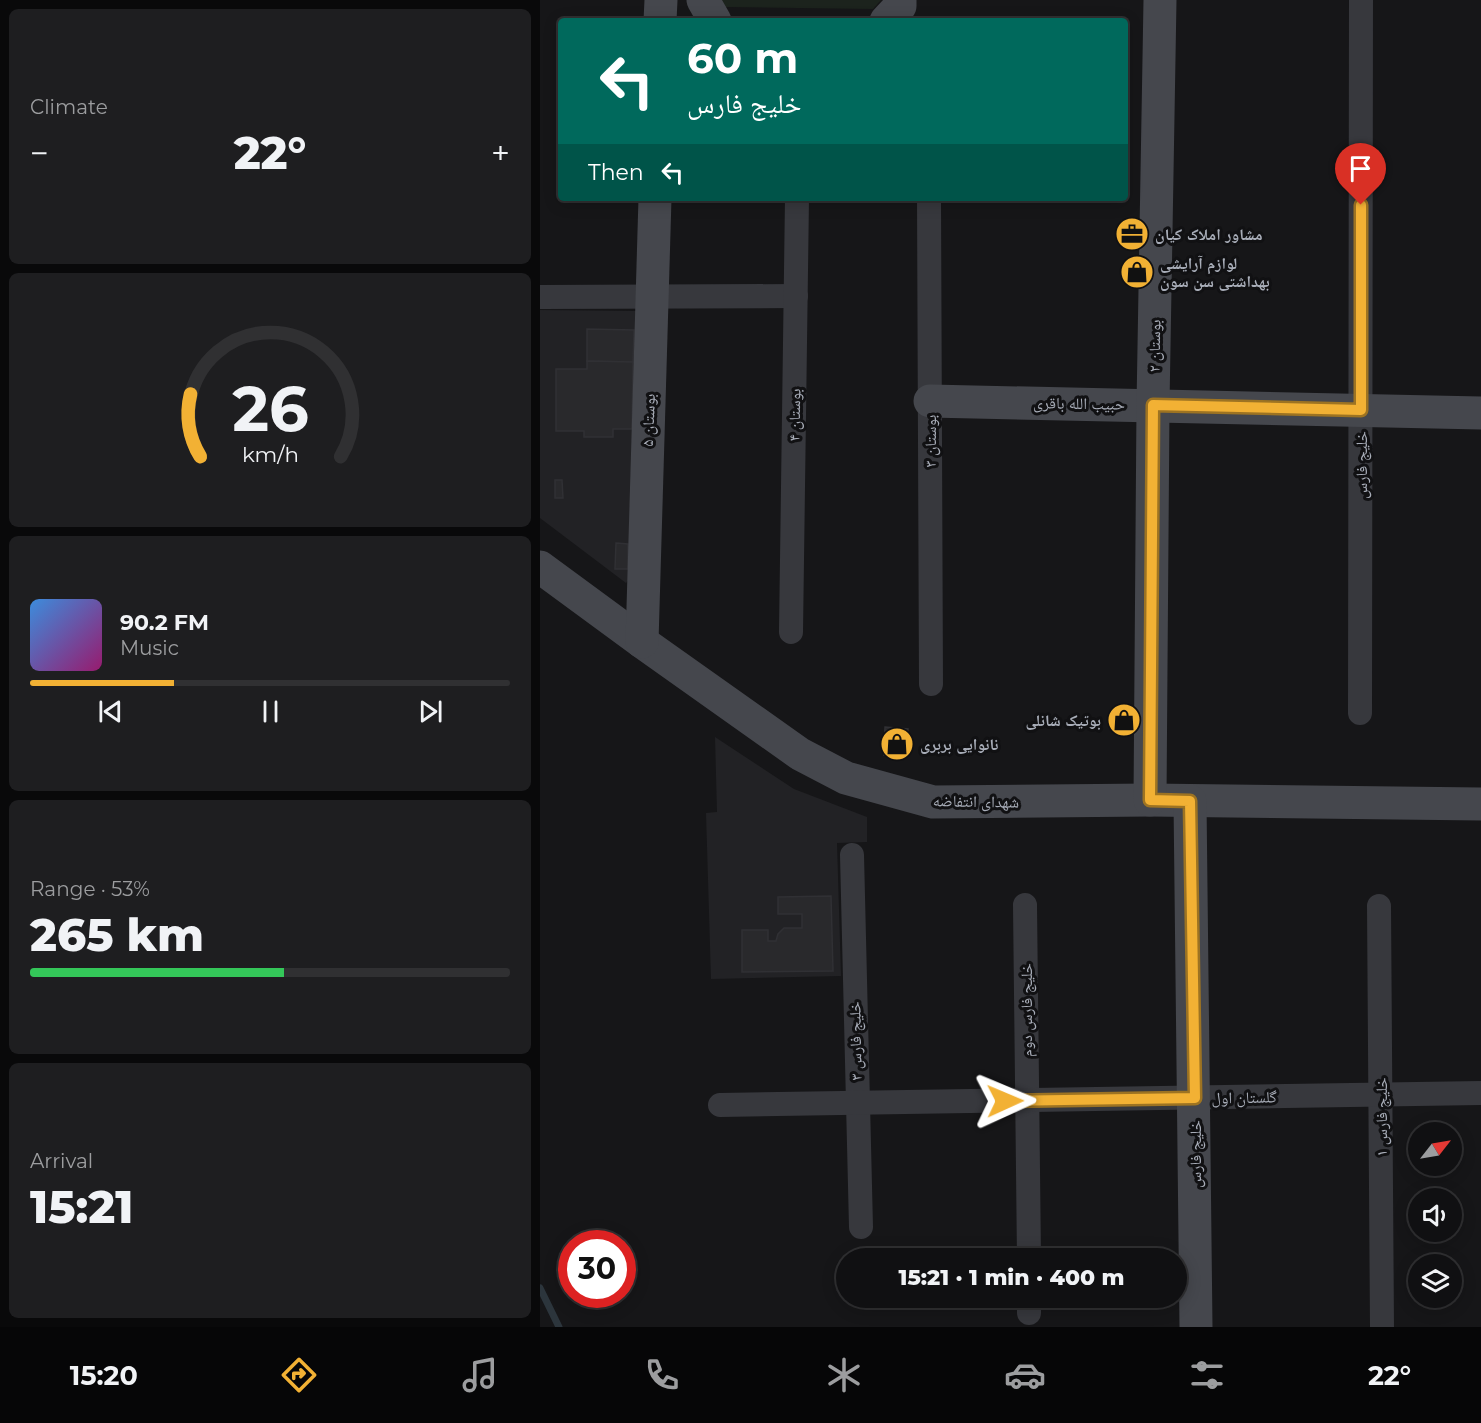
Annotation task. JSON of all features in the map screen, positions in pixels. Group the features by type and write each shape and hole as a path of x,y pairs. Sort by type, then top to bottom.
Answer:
{"street":[{"path":"660,18 661,0"},
{"path":"703,0 713,18"},
{"name":"بوستان ۲","path":"1150,800 1153,405 1160,0"},
{"name":"خلیج فارس","path":"1360,713 1361,0"},
{"name":"بوستان ۵","path":"642,642 655,201"},
{"name":"بوستان ۴","path":"790,632 797,201"},
{"name":"بوستان ۳","path":"929,201 930,684"},
{"path":"540,297 796,296"},
{"name":"حبیب الله باقری","path":"930,401 1481,413"},
{"name":"شهدای انتفاضه","path":"540,567 800,754 846,778 933,802 1150,800 1481,804"},
{"name":"خلیج فارس","path":"1190,801 1196,1327"},
{"name":"خلیج فارس ۳","path":"852,855 861,1227"},
{"name":"خلیج فارس دوم","path":"1026,905 1029,1248"},
{"name":"خلیج فارس ۱","path":"1379,906 1382,1327"},
{"name":"گلستان اول","path":"720,1106 1481,1093"}],"shaded area":[{"path":"721,0 881,0 873,9 725,7"},
{"path":"540,310 637,311 632,576 626,583 540,518"},
{"path":"715,737 794,789 867,817 867,842 837,843 841,976 711,979 706,813 717,812"}],"building":[{"path":"587,329 634,330 633,362 587,361"},
{"path":"587,361 633,362 632,429 613,429 613,437 584,437 584,431 556,431 556,369 587,369"},
{"path":"555,480 562,480 563,498 555,498"},
{"path":"616,543 628,544 628,569 615,569"},
{"path":"885,727 908,729 906,757 884,755"},
{"path":"831,896 833,971 742,972 742,930 768,930 768,941 776,941 778,934 784,928 802,928 802,914 778,914 778,897"}],"waterway":[{"path":"540,1288 559,1327"}],"place":[{"name":"مشاور املاک کیان","path":"1132,234"},
{"name":"لوازم آرایشی بهداشتی سن سون","path":"1137,272"},
{"name":"بوتیک شانلی","path":"1124,720"},
{"name":"نانوایی بربری","path":"897,744"}],"route":[{"path":"1005,1101 1195,1098 1190,801 1150,800 1153,405 1361,410 1361,205"}]}
